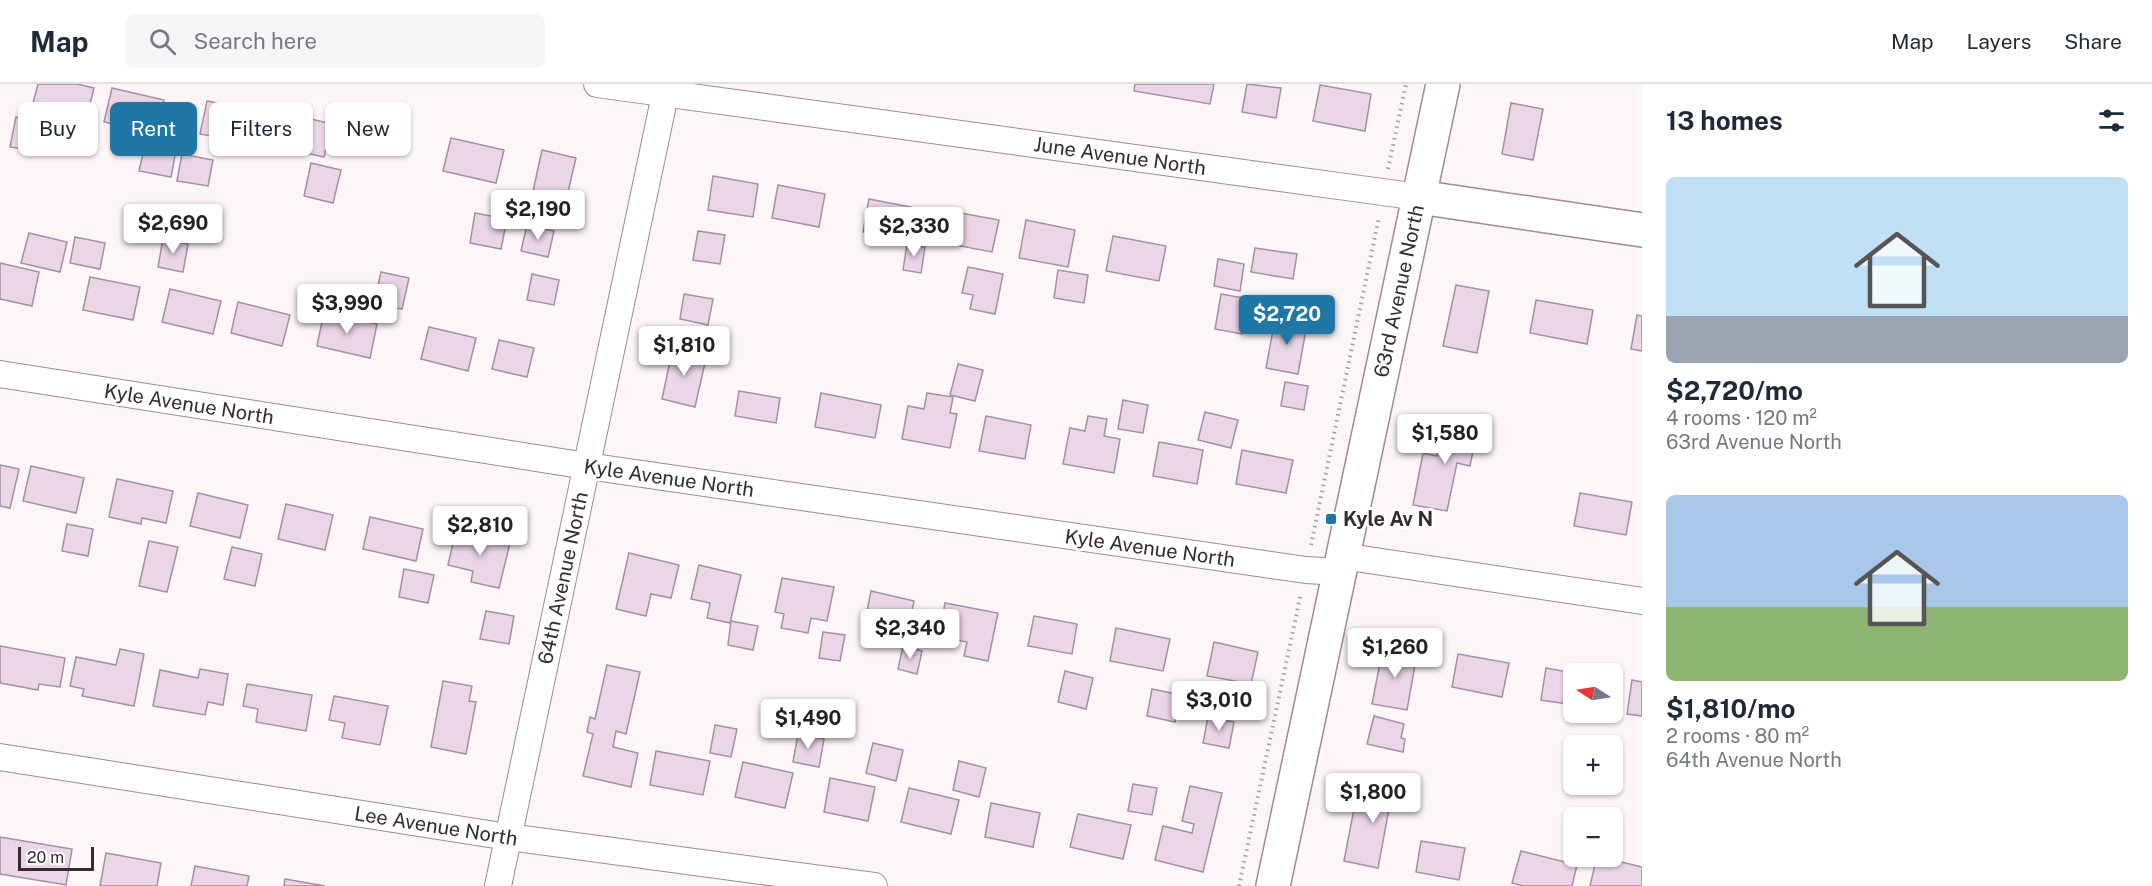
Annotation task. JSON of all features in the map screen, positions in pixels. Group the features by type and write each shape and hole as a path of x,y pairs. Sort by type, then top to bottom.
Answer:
{"street":[{"name":"June Avenue North","path":"597,84 1419,197 1642,230"},
{"name":"63rd Avenue North","path":"1274,886 1443,84"},
{"name":"64th Avenue North","path":"498,886 665,95"},
{"name":"Kyle Avenue North","path":"0,374 587,466 1306,570 1341,564 1642,601"},
{"name":"Lee Avenue North","path":"0,757 508,837 873,886"}],"path":[{"path":"1239,886 1406,84"}],"building":[{"path":"38,84 77,84 94,88 90,102 33,102"},
{"path":"1135,84 1214,84 1210,104 1134,91"},
{"path":"1247,84 1281,88 1276,118 1242,112"},
{"path":"1320,85 1371,94 1365,131 1313,121"},
{"path":"112,88 164,100 164,102 110,102 110,123 104,122"},
{"path":"207,101 212,102 209,102 209,136 200,134"},
{"path":"1511,103 1543,109 1533,160 1502,154"},
{"path":"16,117 18,117 18,148 10,147"},
{"path":"313,119 325,122 324,157 313,155"},
{"path":"451,138 504,150 496,183 443,171"},
{"path":"542,150 576,158 563,213 530,205"},
{"path":"142,156 175,156 171,177 139,171"},
{"path":"182,156 213,160 208,186 177,181"},
{"path":"311,163 341,170 333,203 304,196"},
{"path":"713,176 758,184 753,217 708,210"},
{"path":"778,185 825,194 819,227 772,218"},
{"path":"869,199 911,207 905,240 863,232"},
{"path":"950,211 999,220 992,252 944,243"},
{"path":"475,213 507,219 501,249 470,243"},
{"path":"1026,220 1075,230 1068,267 1019,258"},
{"path":"527,225 554,231 548,257 521,251"},
{"path":"698,231 725,235 720,264 693,260"},
{"path":"29,233 67,242 60,272 21,263"},
{"path":"1113,236 1166,246 1159,281 1106,271"},
{"path":"75,237 105,243 100,269 70,263"},
{"path":"163,239 188,244 183,272 158,267"},
{"path":"907,244 925,247 921,273 903,270"},
{"path":"1255,248 1297,254 1293,279 1251,272"},
{"path":"1218,259 1244,264 1240,291 1214,286"},
{"path":"0,263 39,272 32,306 0,299"},
{"path":"968,267 1003,274 995,314 970,309 973,295 962,293"},
{"path":"1058,270 1088,275 1084,303 1054,298"},
{"path":"381,272 409,278 402,309 374,303"},
{"path":"532,274 559,280 554,305 527,300"},
{"path":"90,277 140,287 133,320 83,310"},
{"path":"1456,285 1489,291 1477,353 1443,346"},
{"path":"170,289 221,301 213,334 162,322"},
{"path":"684,294 713,299 708,325 680,319"},
{"path":"1221,294 1249,299 1242,334 1215,329"},
{"path":"1536,300 1593,310 1587,344 1530,333"},
{"path":"238,302 290,315 282,346 231,333"},
{"path":"324,312 377,324 370,358 317,346"},
{"path":"1637,315 1642,316 1642,351 1631,349"},
{"path":"1275,319 1307,324 1298,374 1266,368"},
{"path":"429,327 476,338 468,371 421,359"},
{"path":"499,340 534,348 527,377 492,369"},
{"path":"673,347 707,354 695,407 662,399"},
{"path":"958,364 983,370 975,401 950,395"},
{"path":"1285,382 1308,386 1304,410 1281,406"},
{"path":"739,391 780,398 776,423 735,416"},
{"path":"821,393 881,405 875,438 815,427"},
{"path":"927,393 953,397 950,413 957,414 950,448 902,439 908,406 924,409"},
{"path":"1123,400 1148,405 1143,433 1118,429"},
{"path":"1205,412 1238,420 1231,448 1198,440"},
{"path":"986,416 1031,425 1025,459 979,451"},
{"path":"1088,416 1107,419 1104,436 1120,439 1114,473 1063,464 1070,428 1085,431"},
{"path":"1444,419 1478,426 1470,466 1457,463 1447,511 1413,505 1423,453 1437,456"},
{"path":"1159,442 1203,450 1197,484 1153,476"},
{"path":"1242,450 1293,460 1286,493 1236,484"},
{"path":"0,465 19,469 10,508 0,506"},
{"path":"31,466 84,478 76,513 23,501"},
{"path":"117,479 173,491 166,523 142,518 141,524 109,517"},
{"path":"198,493 248,505 240,538 190,526"},
{"path":"1580,493 1632,502 1626,535 1574,526"},
{"path":"286,504 333,515 325,550 278,539"},
{"path":"370,517 423,529 416,561 363,549"},
{"path":"67,524 93,529 88,556 62,551"},
{"path":"456,530 510,543 499,588 471,582 473,571 448,565"},
{"path":"149,541 178,547 167,592 139,586"},
{"path":"232,547 262,554 255,586 224,579"},
{"path":"629,553 679,565 671,598 651,594 646,616 616,609"},
{"path":"699,565 741,575 730,623 707,618 710,603 691,599"},
{"path":"404,569 434,575 428,603 399,597"},
{"path":"782,578 834,587 827,621 811,618 808,633 781,628 784,614 775,612"},
{"path":"871,591 914,601 907,635 864,626"},
{"path":"945,603 998,613 988,661 964,656 967,642 939,637"},
{"path":"486,611 514,616 509,644 480,639"},
{"path":"1034,616 1077,624 1072,654 1028,646"},
{"path":"731,621 758,626 753,650 728,645"},
{"path":"1116,628 1170,639 1163,671 1110,661"},
{"path":"823,632 845,635 840,661 819,658"},
{"path":"1214,642 1258,652 1251,684 1207,676"},
{"path":"0,646 65,658 60,687 39,684 38,690 0,683"},
{"path":"903,646 922,651 917,674 898,669"},
{"path":"1383,648 1417,654 1407,710 1372,704"},
{"path":"120,649 144,654 134,706 82,696 84,689 70,686 76,657 116,665"},
{"path":"1458,654 1509,663 1502,697 1452,687"},
{"path":"607,665 640,672 626,734 616,731 613,747 638,753 631,787 583,776 593,734 587,732 590,717 595,719"},
{"path":"1546,668 1563,671 1563,703 1541,700"},
{"path":"200,669 228,674 223,705 208,702 205,715 153,706 160,670 198,678"},
{"path":"1065,671 1093,678 1086,709 1058,702"},
{"path":"1632,680 1642,682 1642,716 1627,714"},
{"path":"443,681 472,686 469,701 476,702 466,754 431,747"},
{"path":"247,684 312,695 306,731 256,722 258,709 243,706"},
{"path":"1152,689 1181,695 1175,722 1147,716"},
{"path":"334,696 388,706 380,745 342,738 345,723 329,720"},
{"path":"1374,716 1404,724 1401,738 1405,739 1403,752 1367,744"},
{"path":"1208,717 1234,722 1229,748 1203,743"},
{"path":"715,725 737,729 731,757 710,753"},
{"path":"798,734 824,739 819,767 793,762"},
{"path":"873,743 903,750 896,781 866,773"},
{"path":"656,751 710,761 703,795 650,785"},
{"path":"959,761 986,768 979,797 953,790"},
{"path":"743,762 793,773 785,808 735,797"},
{"path":"830,778 875,787 868,821 824,812"},
{"path":"1376,778 1406,784 1400,811 1389,809 1378,868 1344,861 1354,809 1370,812"},
{"path":"1133,784 1157,788 1152,815 1128,811"},
{"path":"1190,786 1222,793 1203,872 1155,860 1163,826 1192,833 1194,824 1182,821"},
{"path":"909,788 959,800 951,834 901,822"},
{"path":"991,803 1040,813 1033,847 985,837"},
{"path":"1078,814 1131,825 1123,859 1070,847"},
{"path":"0,837 72,849 66,885 0,874"},
{"path":"1421,841 1465,848 1459,880 1416,872"},
{"path":"1521,851 1563,862 1563,867 1577,867 1572,886 1523,886 1512,883"},
{"path":"106,853 161,863 157,886 100,886"},
{"path":"1623,862 1642,867 1642,886 1590,886 1594,867 1623,867"},
{"path":"195,866 249,876 247,886 191,886"},
{"path":"285,879 325,886 284,886"}],"place":[{"name":"Kyle Av N","path":"1331,519"}]}
